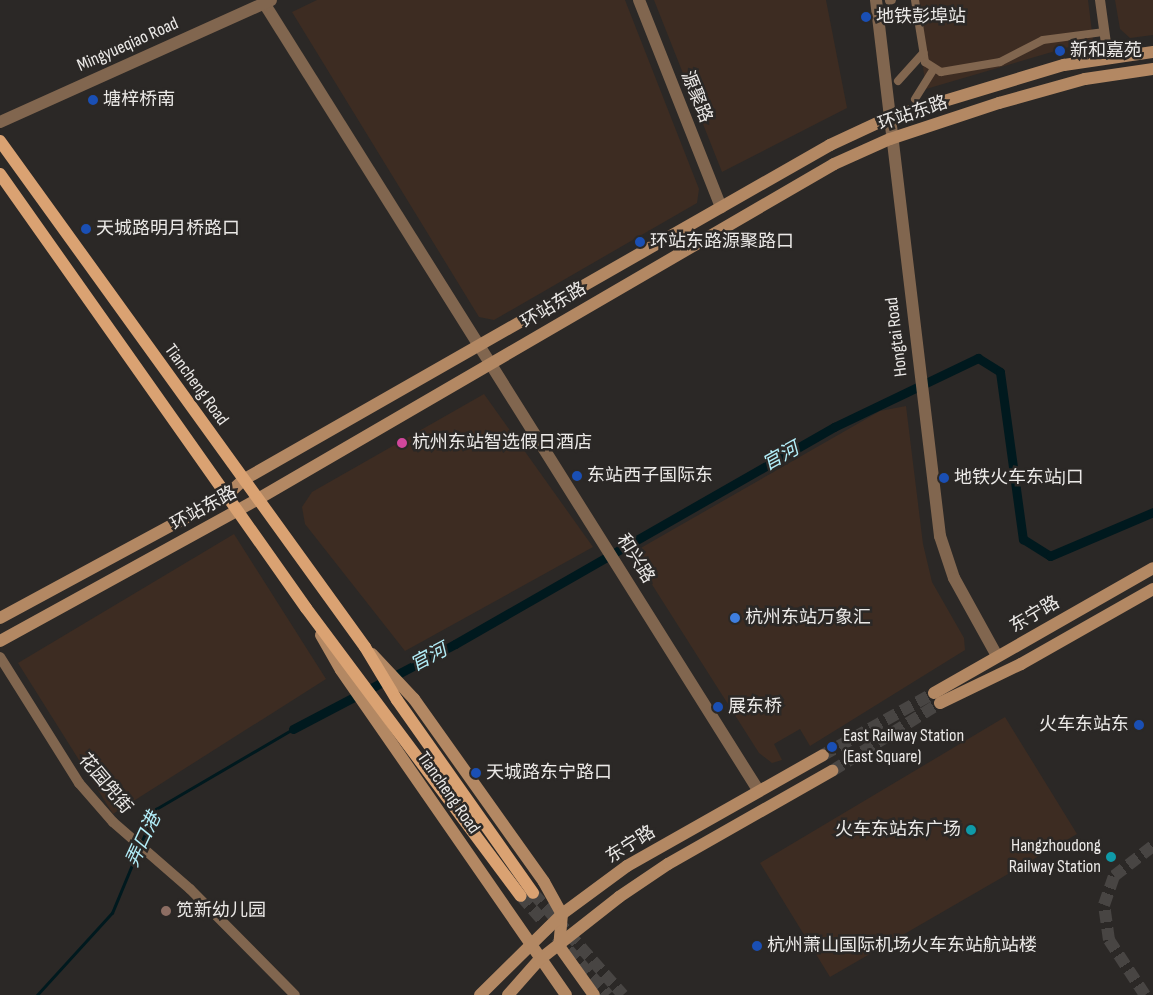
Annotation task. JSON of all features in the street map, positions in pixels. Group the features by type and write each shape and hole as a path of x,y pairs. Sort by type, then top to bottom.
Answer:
{"main road":[{"name":"环站东路","path":"0,618 226,496 242,480 480,347 721,207 888,118 1075,62 1153,52"},
{"name":"环站东路","path":"0,641 258,499 778,193 890,139 1085,79 1153,69"},
{"name":"Tiancheng Road","path":"0,141 242,480 258,499 365,647 395,697 527,895 374,708 351,677 240,509 226,496 151,392 122,342 0,174"},
{"name":"东宁路","path":"1153,568 998,656 937,698 1020,664 1153,589"},
{"name":"Tiancheng Road","path":"365,647 393,674 407,691 544,882 562,914"},
{"name":"Tiancheng Road","path":"374,708 540,960 566,995"},
{"name":"东宁路","path":"480,995 562,914 627,866 758,790 823,755"},
{"name":"东宁路","path":"508,995 540,960 668,864 832,770"},
{"path":"562,914 559,946 594,995"}],"street":[{"name":"源聚路","path":"639,0 721,207"},
{"name":"Hongtai Road","path":"876,0 890,139 922,400 945,556 971,614 998,656"},
{"path":"915,0 923,53 933,70"},
{"path":"1100,0 1108,58"},
{"name":"Mingyueqiao Road","path":"0,122 266,1"},
{"name":"和兴路","path":"266,1 480,347 493,362 758,790"},
{"path":"933,70 1000,62 1043,40 1104,32"},
{"path":"898,81 923,53"},
{"path":"915,99 933,70"},
{"name":"花园兜街","path":"0,657 79,783 113,822 163,866 295,995"}],"shaded area":[{"path":"317,0 625,0 699,189 697,203 494,320 479,317 292,12"},
{"path":"654,0 826,0 847,108 722,172"},
{"path":"914,0 1088,0 1093,40 926,89"},
{"path":"1115,0 1153,0 1153,35 1130,38 1120,29"},
{"path":"484,394 593,547 405,651 305,524 302,507 312,492"},
{"name":"杭州东站万象汇","path":"906,406 923,544 932,582 964,638 965,650 810,746 800,729 774,744 782,760 772,763 759,753 632,553 880,411"},
{"path":"234,534 326,679 113,814 18,663"},
{"path":"1005,717 1077,834 830,977 760,863"}],"waterway":[{"name":"官河","path":"293,729 455,644 834,427 978,358 1000,372 1023,539 1050,556 1153,512"},
{"name":"弄口港","path":"141,843 156,809 293,729"},
{"name":"弄口港","path":"37,995 112,913 139,848"}],"tunnel":[{"path":"823,755 934,693"},
{"path":"832,771 940,703"},
{"path":"1145,995 1109,940 1104,905 1114,876 1153,846"},
{"path":"533,893 623,995"},
{"path":"521,896 608,995"}],"place":[{"name":"地铁彭埠站","path":"866,17"},
{"name":"新和嘉苑","path":"1060,51"},
{"name":"塘梓桥南","path":"93,100"},
{"name":"天城路明月桥路口","path":"86,229"},
{"name":"环站东路源聚路口","path":"640,242"},
{"name":"杭州东站智选假日酒店","path":"402,443"},
{"name":"东站西子国际东","path":"577,476"},
{"name":"地铁火车东站J口","path":"944,478"},
{"name":"杭州东站万象汇","path":"735,618"},
{"name":"展东桥","path":"718,707"},
{"name":"火车东站东","path":"1139,725"},
{"name":"East Railway Station (East Square)","path":"832,747"},
{"name":"天城路东宁路口","path":"476,773"},
{"name":"火车东站东广场","path":"971,830"},
{"name":"Hangzhoudong Railway Station","path":"1111,857"},
{"name":"笕新幼儿园","path":"166,911"},
{"name":"杭州萧山国际机场火车东站航站楼","path":"757,946"}]}
